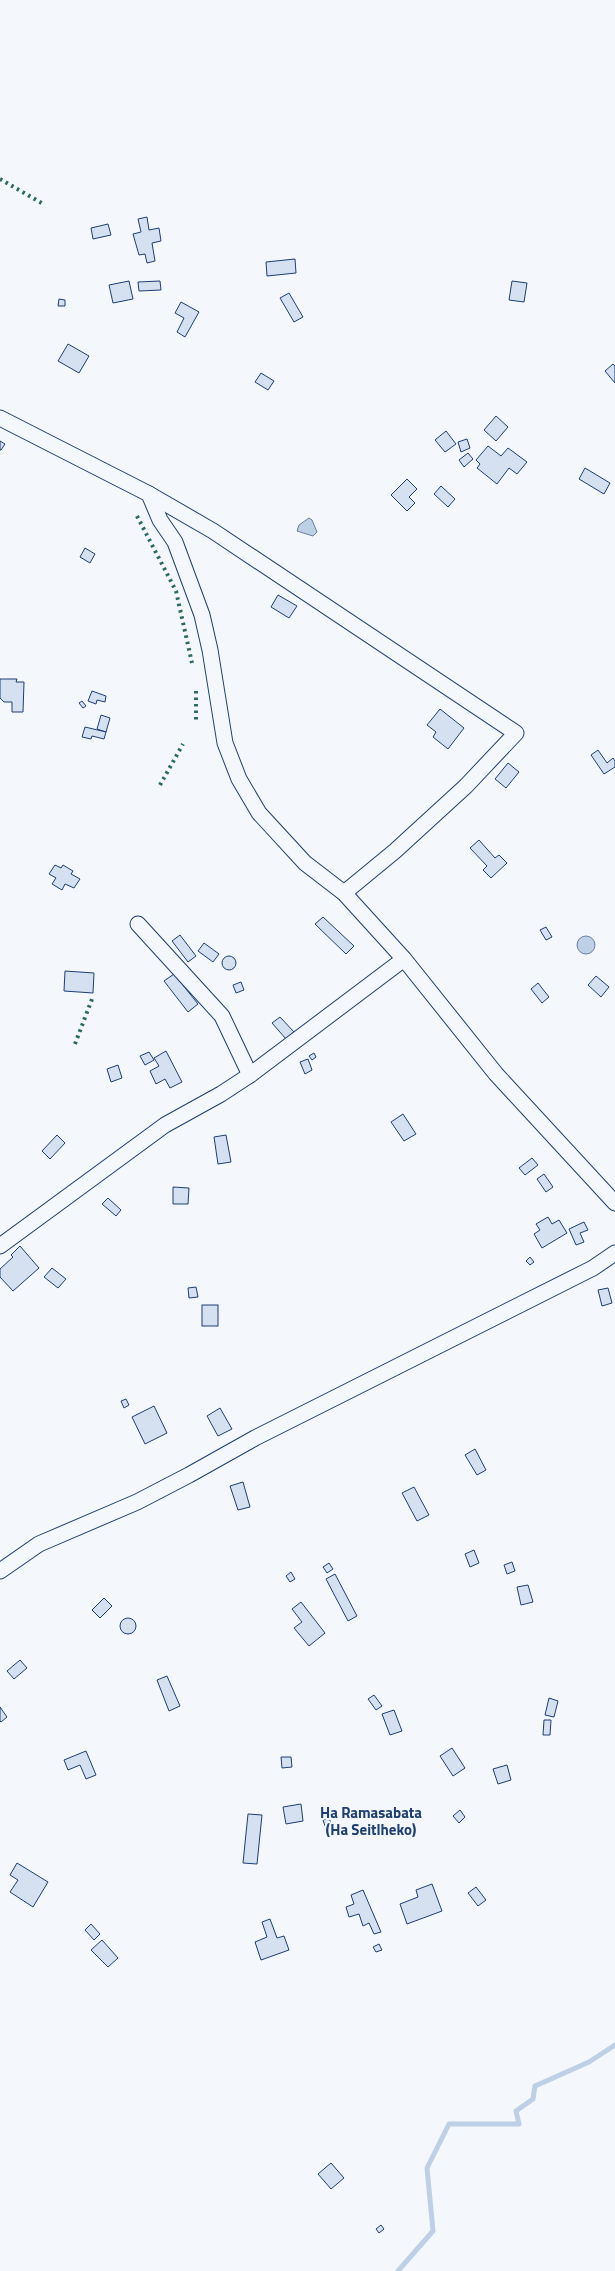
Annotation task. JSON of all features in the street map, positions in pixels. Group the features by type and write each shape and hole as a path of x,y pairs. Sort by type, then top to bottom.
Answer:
{"street":[{"path":"0,418 149,494 221,536 516,732 466,786 395,851 344,893"},
{"path":"149,494 160,520 175,542 202,615 210,650 225,743 239,779 259,813 305,863 344,893 404,959 496,1074 615,1203"},
{"path":"138,924 222,1016 250,1075"},
{"path":"0,1246 164,1125 221,1094 250,1075 404,959"},
{"path":"0,1571 39,1544 137,1502 190,1475 255,1438 592,1268 615,1253"}],"water":[{"path":"309,518 312,520 317,532 313,536 297,531 299,525"},
{"path":"586,936 592,939 595,945 592,951 586,954 580,951 577,945 580,939"}],"building":[{"path":"147,217 149,230 159,228 161,241 152,243 155,261 147,263 145,254 139,255 133,234 141,232 138,219"},
{"path":"108,224 111,235 93,239 91,228"},
{"path":"295,259 296,273 267,276 266,262"},
{"path":"129,281 133,299 113,303 109,285"},
{"path":"160,281 161,290 139,291 138,282"},
{"path":"512,281 527,283 524,302 509,300"},
{"path":"289,293 303,317 294,322 280,298"},
{"path":"59,299 65,300 65,306 58,306"},
{"path":"181,302 199,312 185,337 177,332 184,318 175,313"},
{"path":"68,344 89,356 79,373 58,361"},
{"path":"613,364 615,366 615,383 605,371"},
{"path":"261,373 274,381 268,390 255,382"},
{"path":"496,416 508,427 496,441 484,430"},
{"path":"446,431 456,444 445,452 435,440"},
{"path":"467,439 470,448 461,452 458,442"},
{"path":"0,441 5,444 1,450 0,450"},
{"path":"488,446 501,456 508,448 527,462 517,474 509,468 497,484 477,468 480,464 476,460"},
{"path":"468,453 473,459 464,467 459,460"},
{"path":"585,468 610,483 604,494 579,479"},
{"path":"407,479 417,489 409,497 415,503 407,511 391,495"},
{"path":"441,486 455,499 448,507 434,494"},
{"path":"85,548 95,554 90,563 80,557"},
{"path":"278,595 297,606 289,618 271,607"},
{"path":"0,679 17,679 16,682 24,682 23,712 12,712 12,702 4,702 0,698"},
{"path":"92,691 106,696 105,702 97,700 96,704 88,701"},
{"path":"82,701 86,706 83,708 79,703"},
{"path":"440,709 464,728 448,749 433,737 436,732 427,725"},
{"path":"101,715 110,718 106,732 97,729"},
{"path":"85,727 106,732 104,739 92,736 91,739 82,737"},
{"path":"598,750 607,763 613,758 615,761 615,767 604,774 591,755"},
{"path":"508,763 519,772 506,788 495,779"},
{"path":"479,840 495,858 499,855 507,863 491,878 483,870 487,866 470,848"},
{"path":"55,865 61,868 63,865 73,871 71,874 80,879 74,888 65,884 62,890 52,884 56,878 49,874"},
{"path":"323,917 354,946 346,954 315,924"},
{"path":"546,927 552,937 546,940 540,930"},
{"path":"180,935 196,956 188,962 172,941"},
{"path":"204,943 219,954 213,962 198,951"},
{"path":"229,956 234,958 236,963 234,968 229,970 224,968 222,963 224,958"},
{"path":"65,971 94,973 93,993 64,991"},
{"path":"174,974 198,1004 188,1012 164,981"},
{"path":"596,976 609,987 601,997 588,985"},
{"path":"241,982 244,990 236,993 233,985"},
{"path":"538,983 549,997 542,1003 531,989"},
{"path":"280,1017 294,1032 286,1039 272,1023"},
{"path":"166,1051 182,1082 170,1088 165,1079 156,1084 150,1071 159,1066 154,1058"},
{"path":"149,1052 154,1060 145,1065 140,1056"},
{"path":"314,1053 316,1057 312,1060 309,1056"},
{"path":"308,1059 312,1070 305,1074 300,1062"},
{"path":"118,1065 122,1078 111,1082 107,1069"},
{"path":"403,1114 416,1134 404,1141 391,1122"},
{"path":"57,1135 65,1143 50,1159 42,1151"},
{"path":"226,1135 231,1162 218,1164 214,1137"},
{"path":"532,1158 538,1165 525,1175 519,1168"},
{"path":"544,1174 553,1187 546,1192 537,1179"},
{"path":"173,1187 189,1188 188,1204 173,1204"},
{"path":"108,1198 121,1210 116,1216 102,1204"},
{"path":"548,1217 552,1224 559,1220 567,1233 542,1248 534,1234 540,1230 536,1224"},
{"path":"584,1222 588,1230 580,1233 584,1242 576,1245 569,1229"},
{"path":"20,1246 39,1268 13,1291 0,1277 0,1269 13,1257 11,1255"},
{"path":"530,1257 534,1262 530,1265 526,1261"},
{"path":"52,1268 66,1279 58,1288 44,1277"},
{"path":"196,1287 198,1297 189,1298 188,1288"},
{"path":"608,1288 612,1303 602,1306 598,1290"},
{"path":"202,1305 218,1305 218,1326 202,1326"},
{"path":"126,1399 129,1405 124,1408 121,1401"},
{"path":"154,1406 167,1433 145,1444 132,1417"},
{"path":"220,1408 232,1429 218,1436 207,1416"},
{"path":"475,1449 486,1470 477,1475 465,1455"},
{"path":"243,1482 250,1507 238,1510 230,1486"},
{"path":"414,1487 429,1515 417,1521 402,1493"},
{"path":"474,1550 479,1563 470,1567 465,1554"},
{"path":"512,1562 515,1571 507,1574 504,1565"},
{"path":"329,1563 333,1569 327,1573 323,1567"},
{"path":"291,1572 295,1579 290,1582 286,1576"},
{"path":"335,1574 357,1616 348,1621 326,1579"},
{"path":"528,1585 533,1602 521,1605 517,1587"},
{"path":"104,1598 112,1606 100,1618 92,1610"},
{"path":"301,1602 325,1633 309,1646 294,1628 302,1622 292,1609"},
{"path":"128,1618 134,1620 136,1626 134,1632 128,1634 122,1632 120,1626 122,1620"},
{"path":"20,1660 27,1668 14,1679 7,1671"},
{"path":"167,1676 180,1706 169,1711 157,1680"},
{"path":"374,1695 382,1706 376,1710 368,1699"},
{"path":"549,1698 558,1701 554,1717 545,1715"},
{"path":"0,1707 7,1717 1,1722 0,1721"},
{"path":"394,1710 402,1731 390,1735 382,1714"},
{"path":"544,1720 551,1720 550,1735 543,1735"},
{"path":"452,1748 465,1768 453,1776 440,1756"},
{"path":"86,1751 96,1775 86,1779 80,1765 68,1770 64,1760"},
{"path":"281,1757 291,1757 292,1767 282,1768"},
{"path":"507,1765 511,1780 498,1784 493,1769"},
{"path":"301,1804 303,1821 286,1824 283,1807"},
{"path":"460,1810 465,1817 459,1823 453,1816"},
{"path":"248,1814 262,1815 257,1864 243,1863"},
{"path":"329,1818 331,1823 325,1826 323,1820"},
{"path":"336,1827 337,1834 333,1834 332,1828"},
{"path":"17,1863 48,1882 33,1907 10,1892 18,1880 10,1875"},
{"path":"432,1884 442,1911 407,1924 400,1904 418,1897 416,1890"},
{"path":"476,1887 486,1900 478,1906 468,1893"},
{"path":"363,1890 381,1932 374,1934 369,1923 363,1926 359,1914 349,1917 346,1907 354,1904 351,1895"},
{"path":"270,1919 277,1938 284,1936 289,1950 261,1960 255,1942 267,1937 262,1922"},
{"path":"91,1924 100,1934 94,1940 85,1930"},
{"path":"102,1940 118,1958 108,1967 91,1950"},
{"path":"379,1944 382,1950 376,1952 373,1947"},
{"path":"331,2163 344,2178 331,2189 318,2174"},
{"path":"381,2225 384,2229 379,2233 376,2229"}],"waterway":[{"path":"398,2271 433,2231 427,2168 449,2124 519,2124 516,2111 533,2099 535,2086 589,2062 615,2045"}],"hedge":[{"path":"0,179 45,205"},
{"path":"137,516 176,591 192,663"},
{"path":"196,691 196,723"},
{"path":"160,785 183,744"},
{"path":"75,1044 92,999"}],"district":[{"name":"Ha Ramasabata (Ha Seitlheko)","path":"371,1822"}]}
